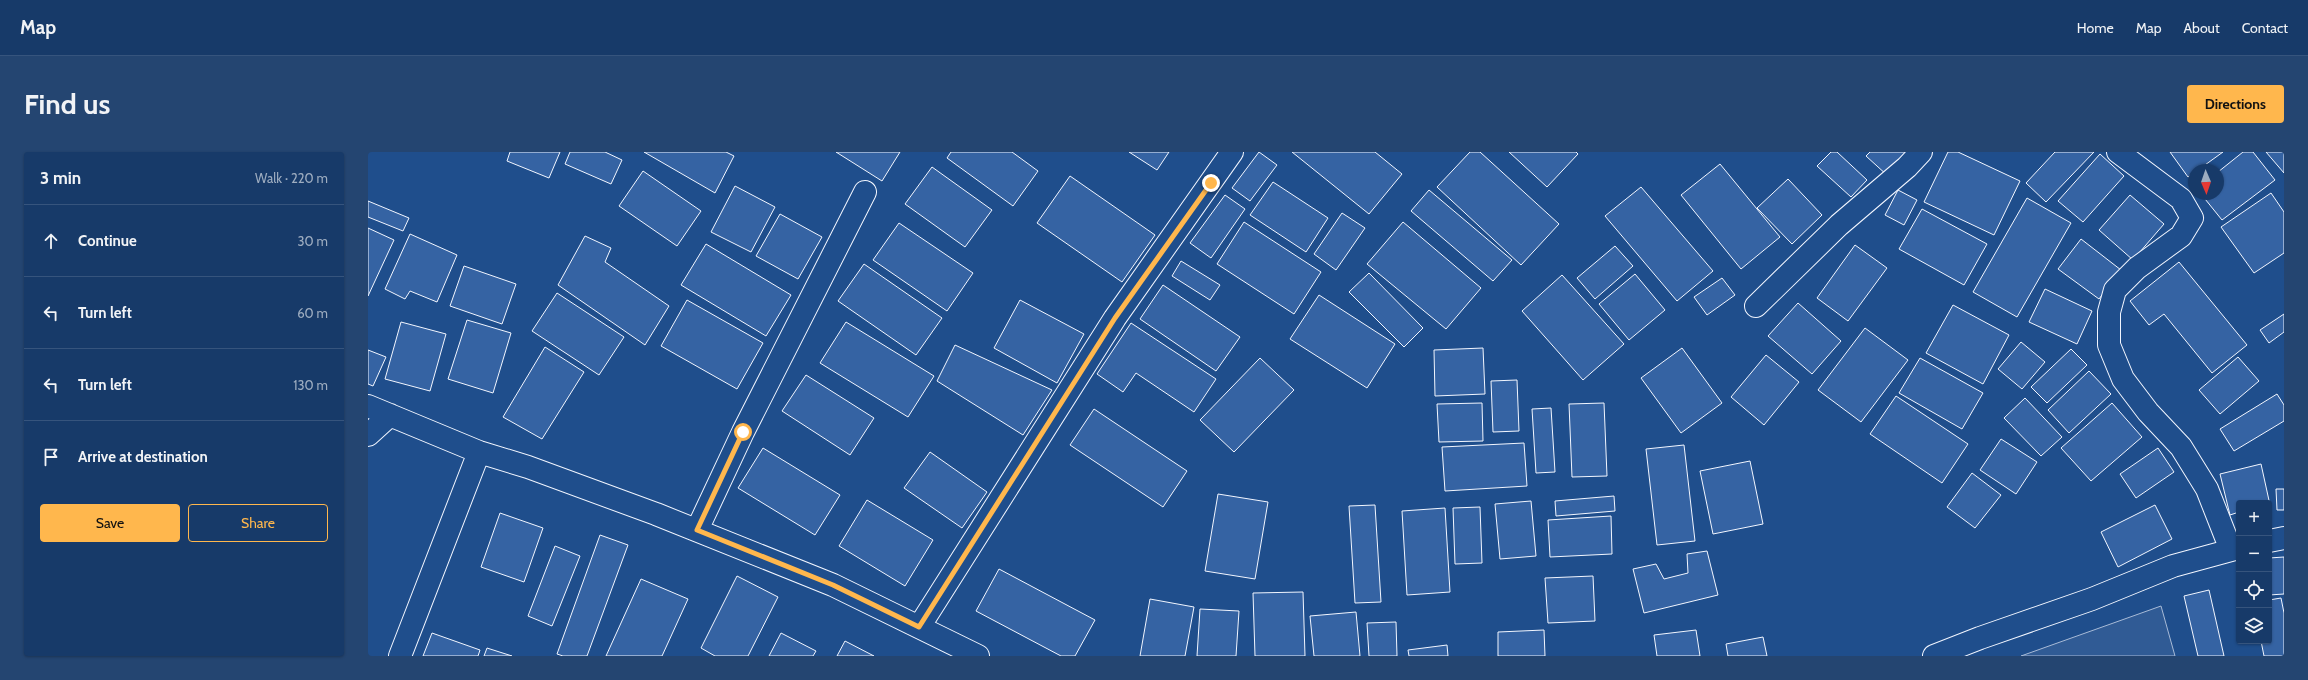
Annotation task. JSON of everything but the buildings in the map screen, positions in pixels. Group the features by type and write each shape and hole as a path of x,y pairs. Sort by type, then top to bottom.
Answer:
{"street":[{"path":"919,627 1115,318 1232,152"},
{"path":"1756,306 1839,225 1907,167 1921,152"},
{"path":"1934,656 1980,638 2092,599 2173,566 2235,549 2207,489 2181,447 2148,412 2123,379 2109,345 2109,312 2115,290 2136,268 2180,236 2192,218 2181,199 2118,152"},
{"path":"697,530 743,432 865,192"},
{"path":"368,406 479,452 528,467 697,530 833,585 978,656"},
{"path":"368,435 390,416"},
{"path":"400,656 479,452"},
{"path":"2272,540 2284,538"}],"shaded area":[{"path":"2161,606 2175,656 2021,656"}],"route":[{"path":"743,432 697,530 833,585 919,627 1115,318 1211,183"}]}
